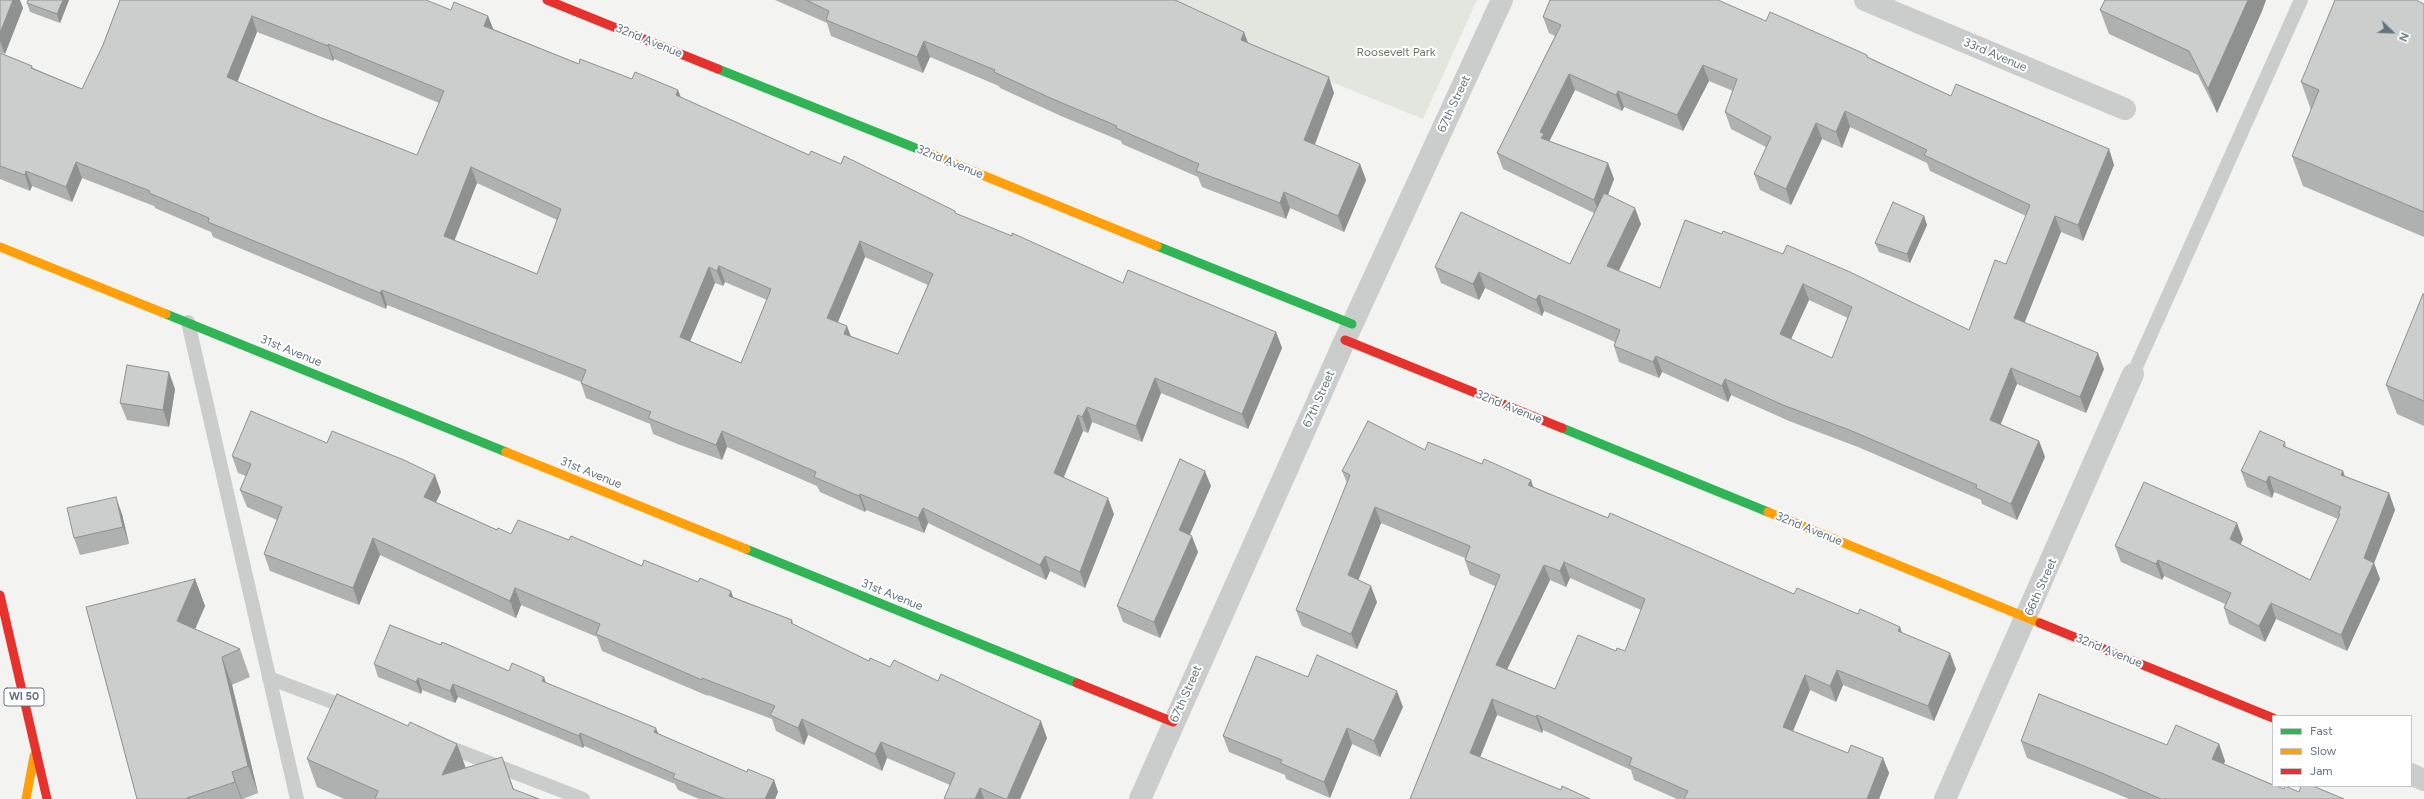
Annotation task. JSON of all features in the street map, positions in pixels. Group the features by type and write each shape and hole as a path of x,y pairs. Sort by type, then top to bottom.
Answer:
{"street":[{"name":"32nd Avenue","path":"547,0 1349,332 2027,617 2272,718"},
{"name":"67th Street","path":"1140,799 1173,722 1349,332 1502,0"},
{"name":"33rd Avenue","path":"1865,0 2125,109"},
{"name":"31st Avenue","path":"0,247 1173,722"},
{"name":"66th Street","path":"1945,799 2027,617 2133,374"},
{"name":"WI 50","path":"0,595 5,639 36,749 47,799"},
{"path":"26,799 36,749"},
{"path":"2412,774 2424,780"}],"lane":[{"path":"2133,374 2301,0"},
{"path":"188,322 297,799"},
{"path":"269,678 364,714"},
{"path":"430,740 583,799"}],"green space":[{"name":"Roosevelt Park","path":"1128,0 1477,0 1423,119"}],"building":[{"path":"0,0 13,0 0,33"},
{"path":"28,0 63,0 57,14 27,3"},
{"path":"120,0 426,0 451,10 454,2 488,16 484,26 579,64 580,59 632,79 635,72 678,90 676,95 809,155 811,151 841,164 844,156 955,211 955,213 1012,236 1012,233 1123,283 1128,270 1276,332 1242,414 1155,378 1136,426 1087,407 1082,417 1078,415 1054,473 1108,498 1080,572 1045,556 1040,565 923,508 918,518 860,494 859,496 814,477 816,472 722,431 716,445 648,418 651,412 581,383 586,370 382,290 380,293 208,222 209,218 149,193 150,191 76,162 66,187 26,171 25,175 0,166 0,53 32,66 31,68 82,89 103,45","holes":["252,16 328,46 328,44 444,91 417,155 319,117 227,77","471,167 561,209 537,274 444,236","860,241 933,274 898,354 844,334 847,326 827,318","719,266 771,289 741,363 680,337 709,267 717,271"]},
{"path":"806,0 1175,0 1244,32 1241,40 1329,77 1304,140 1360,164 1338,216 1284,192 1280,203 1196,171 1199,164 994,72 995,70 924,41 917,57 826,20 829,11"},
{"path":"1550,0 1718,0 1766,21 1770,12 1867,55 1867,57 1951,96 1956,84 2109,149 2078,225 2055,216 2014,318 2098,353 2080,397 2011,368 1990,420 2039,441 2011,504 1976,488 1977,485 1852,431 1783,405 1725,379 1722,386 1656,356 1653,362 1614,346 1620,330 1539,295 1536,300 1479,272 1473,284 1435,267 1461,212 1570,264 1604,193 1635,208 1607,266 1660,288 1685,220 1722,234 1723,231 1783,254 1787,245 1850,272 1969,330 1995,260 2006,264 2030,205 1924,155 1927,150 1845,111 1836,132 1816,123 1786,189 1754,174 1771,137 1725,112 1737,79 1703,65 1677,115 1618,91 1616,95 1569,74 1540,132 1544,134 1541,138 1608,163 1594,200 1497,153 1561,25 1543,17","holes":["1803,284 1852,307 1832,358 1780,334"]},
{"path":"2105,0 2248,0 2208,89 2189,51 2100,10"},
{"path":"2335,0 2416,0 2424,4 2424,212 2292,156 2319,90 2301,82"},
{"path":"1893,202 1924,216 1907,254 1875,243"},
{"path":"2424,294 2424,401 2386,385"},
{"path":"127,365 169,372 163,410 120,403"},
{"path":"251,411 327,443 332,431 404,460 435,475 424,497 497,530 498,528 511,534 518,520 569,540 571,536 642,566 644,560 698,582 700,578 731,591 729,596 792,620 791,623 869,661 870,658 890,667 894,660 938,681 941,674 1041,721 1007,799 980,788 975,799 944,799 955,773 881,742 875,754 802,719 798,728 770,715 775,706 702,678 702,680 596,634 600,624 515,588 510,601 373,538 353,588 264,554 282,507 240,490 251,464 232,456"},
{"path":"1368,421 1425,450 1428,442 1482,464 1484,459 1531,480 1528,485 1608,518 1610,513 1794,594 1797,588 1858,614 1860,609 1900,627 1898,631 1950,653 1928,706 1837,670 1830,686 1805,675 1783,727 1848,753 1851,745 1883,758 1867,799 1684,799 1688,791 1629,765 1632,758 1537,715 1536,717 1492,699 1470,753 1561,790 1562,786 1590,799 1410,799 1500,575 1465,560 1470,546 1375,507 1348,575 1371,586 1351,634 1296,610 1350,475 1342,471","holes":["1564,562 1645,599 1625,651 1617,648 1616,651 1578,635 1555,689 1496,665 1544,565 1560,571"]},
{"path":"2260,431 2285,442 2283,446 2343,471 2341,475 2389,493 2364,558 2374,563 2341,635 2271,603 2259,626 2224,608 2231,593 2158,560 2156,564 2115,546 2144,482 2237,523 2230,539 2310,580 2340,514 2338,514 2341,507 2269,476 2266,482 2241,471"},
{"path":"1180,459 1205,471 1179,530 1192,536 1154,622 1117,606"},
{"path":"116,497 123,527 74,538 67,508"},
{"path":"195,579 177,621 240,649 222,657 248,766 232,772 235,782 187,798 190,799 137,799 86,607"},
{"path":"390,625 441,645 442,642 509,671 512,663 544,677 542,681 656,728 654,732 747,772 748,769 774,780 765,799 725,799 673,778 675,774 580,733 579,736 453,684 450,691 418,678 416,682 374,664"},
{"path":"1317,655 1397,691 1374,741 1347,728 1324,782 1280,763 1282,760 1223,736 1256,656 1308,677"},
{"path":"337,694 408,726 410,722 457,744 442,775 502,757 513,789 539,799 375,799 378,791 307,759"},
{"path":"2039,694 2167,745 2176,725 2219,744 2212,759 2272,785 2272,787 2284,789 2285,787 2287,787 2299,792 2301,787 2315,787 2344,799 2161,799 2104,774 2021,741"}],"traffic: fast":[{"path":"718,69 933,155"},
{"path":"1157,246 1352,324"},
{"path":"166,314 506,452"},
{"path":"1562,428 1768,512"},
{"path":"746,549 1077,683"}],"traffic: slow":[{"path":"933,155 1157,246"},
{"path":"0,247 166,314"},
{"path":"506,452 746,549"},
{"path":"1768,512 2040,623"},
{"path":"26,799 34,756"}],"traffic: jam":[{"path":"547,0 718,69"},
{"path":"1345,340 1562,428"},
{"path":"0,595 47,799"},
{"path":"2040,623 2272,718"},
{"path":"1077,683 1173,722"}]}
